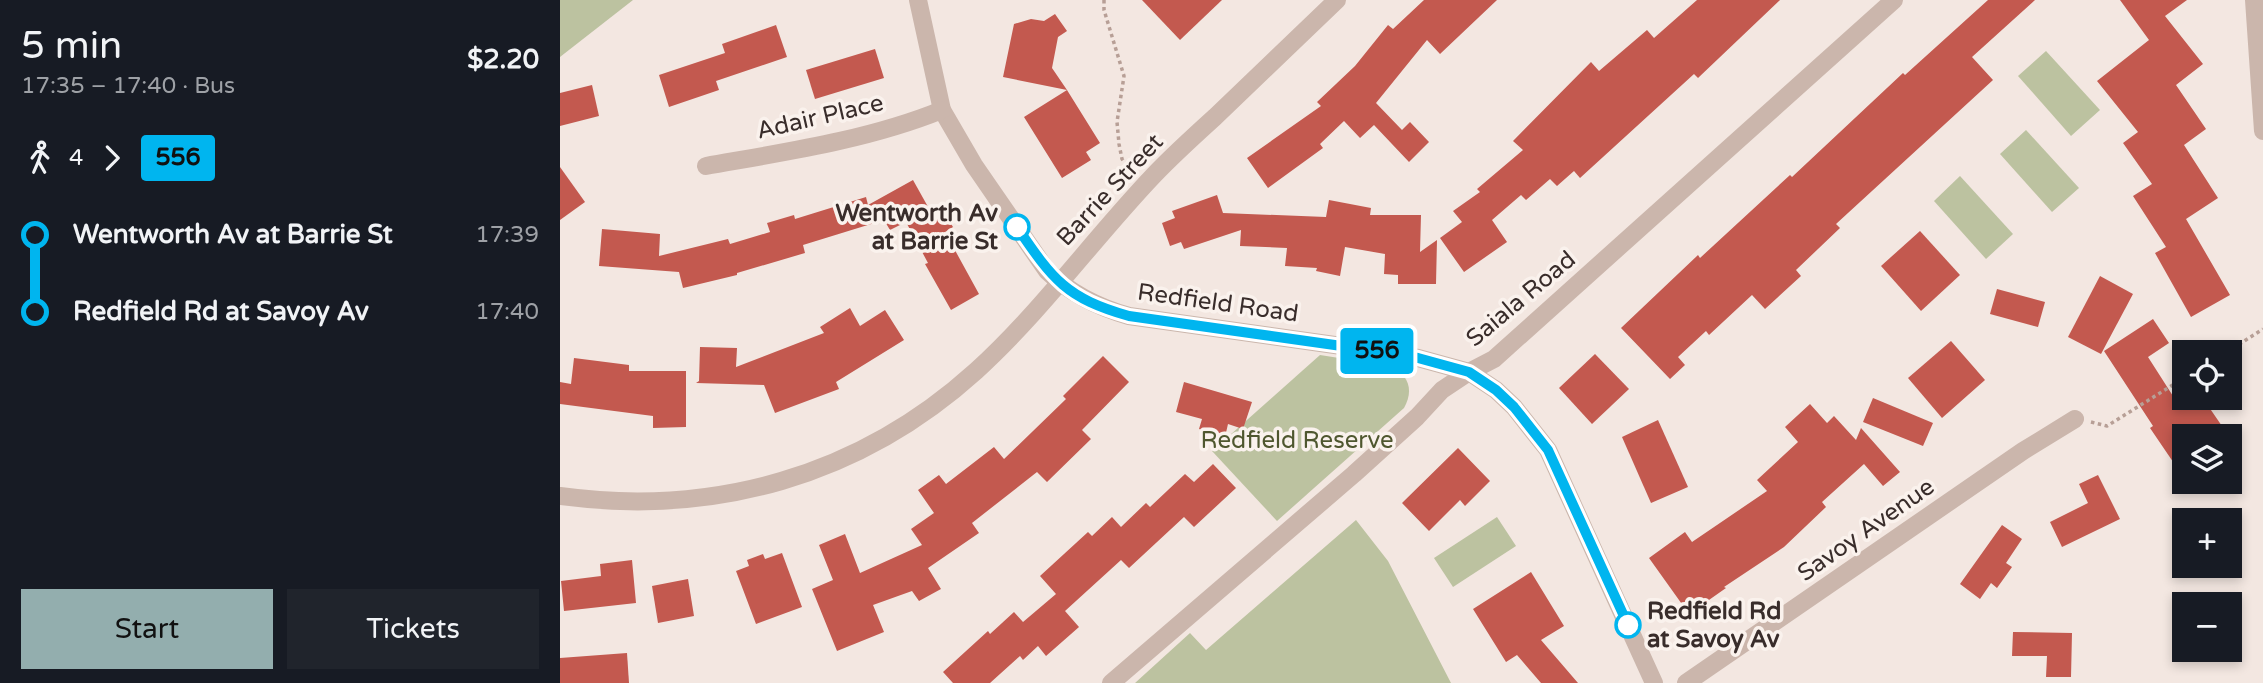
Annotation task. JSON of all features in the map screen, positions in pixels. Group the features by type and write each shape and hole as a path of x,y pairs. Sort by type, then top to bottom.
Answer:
{"street":[{"name":"Redfield Road","path":"918,0 942,110 974,165 1047,271 1069,291 1102,308 1129,316 1418,358 1469,372 1496,390 1514,407 1548,450 1654,683"},
{"name":"Barrie Street","path":"560,496 601,502 647,502 730,495 807,475 851,456 918,416 975,371 1155,174 1337,0"},
{"name":"Saiala Road","path":"1111,683 1354,474 1418,417 1442,390 1494,359 1894,0"},
{"path":"2254,0 2263,131"},
{"name":"Adair Place","path":"706,166 802,149 916,120 942,110"},
{"name":"Savoy Avenue","path":"1686,683 2023,451 2075,419"}],"path":[{"path":"1104,0 1104,10 1124,76 1117,122 1122,159 1131,170"},
{"path":"2242,342 2263,329"},
{"path":"2075,419 2107,426 2172,385"}],"green space":[{"path":"560,0 633,0 560,57"},
{"path":"2046,51 2100,110 2071,136 2018,76"},
{"path":"2026,130 2079,188 2052,212 2000,154"},
{"path":"1960,176 2013,234 1986,259 1934,201"},
{"name":"Redfield Reserve","path":"1320,355 1390,366 1405,378 1409,395 1404,408 1277,521 1212,451"},
{"path":"1497,517 1516,546 1453,587 1434,558"},
{"path":"1356,520 1388,561 1451,683 1135,683 1190,633 1206,650"}],"building":[{"path":"1142,0 1222,0 1180,40"},
{"path":"1424,0 1497,0 1440,54 1427,40 1376,103 1402,130 1410,122 1429,142 1409,162 1374,125 1360,138 1344,121 1320,144 1323,148 1268,188 1247,158 1321,106 1317,102 1355,66 1388,25 1393,29"},
{"path":"1697,0 1780,0 1698,78 1694,74 1580,178 1574,171 1557,186 1550,179 1526,200 1521,195 1492,220 1507,242 1464,272 1440,238 1462,222 1453,211 1480,192 1477,189 1523,150 1513,141 1591,62 1599,71 1647,30 1654,38"},
{"path":"1988,0 2035,0 1972,57 1993,80 1836,224 1840,228 1796,270 1801,276 1765,309 1752,295 1709,335 1706,331 1678,357 1685,365 1670,379 1621,328 1698,255 1700,258 1790,175 1792,177 1903,73 1905,75"},
{"path":"2120,0 2187,0 2165,16 2203,64 2176,85 2206,129 2184,145 2218,198 2186,219 2230,295 2191,317 2155,253 2166,247 2133,196 2152,184 2123,143 2138,132 2097,81 2149,40"},
{"path":"1055,14 1067,31 1058,37 1052,68 1067,90 1003,77 1014,24 1031,19 1044,21"},
{"path":"776,25 787,57 716,81 719,90 669,107 659,75 725,53 722,44"},
{"path":"875,49 884,78 815,99 806,70"},
{"path":"592,85 599,116 560,126 560,93"},
{"path":"1067,90 1100,143 1086,152 1091,160 1062,178 1024,117"},
{"path":"560,167 585,202 560,220"},
{"path":"913,180 932,214 942,209 953,227 945,232 979,294 951,310 925,264 928,263 906,222 890,230 884,220 803,245 805,253 737,275 683,288 679,272 599,266 602,229 660,234 659,256 728,239 730,244 770,232 767,223 794,215 795,219 866,197 868,205"},
{"path":"1217,195 1223,213 1326,217 1329,200 1371,208 1370,215 1421,215 1420,252 1437,240 1436,284 1398,284 1398,275 1384,274 1385,254 1345,247 1340,276 1316,271 1317,268 1285,266 1287,248 1240,246 1241,230 1184,249 1181,242 1170,246 1162,223 1175,218 1172,211"},
{"path":"1920,231 1960,275 1921,311 1881,266"},
{"path":"2100,276 2133,294 2101,354 2068,337"},
{"path":"1997,289 2045,302 2038,327 1990,314"},
{"path":"850,308 860,326 885,310 904,340 836,382 839,389 775,413 764,385 696,383 699,381 700,347 737,348 736,367 824,333 820,327"},
{"path":"2153,319 2169,343 2148,357 2172,394 2172,410 2211,410 2221,424 2172,424 2172,460 2104,351"},
{"path":"1951,341 1985,380 1942,418 1908,378"},
{"path":"1595,354 1629,389 1592,424 1559,388"},
{"path":"1103,356 1129,382 1082,430 1091,439 1047,482 1037,472 972,523 979,533 928,568 941,589 919,601 912,591 873,605 884,632 837,651 812,589 833,580 819,545 845,534 860,573 922,545 911,529 934,513 918,490 939,475 946,484 994,447 1004,459 1066,399 1063,396"},
{"path":"574,358 629,365 629,371 686,371 686,427 653,428 653,416 560,404 560,382 571,384"},
{"path":"1184,382 1252,402 1243,429 1228,424 1225,437 1199,429 1202,419 1176,412"},
{"path":"1873,398 1933,423 1923,446 1863,422"},
{"path":"1810,404 1827,423 1834,416 1856,440 1861,428 1900,472 1883,486 1864,464 1822,502 1826,507 1784,547 1689,614 1649,558 1685,532 1692,542 1767,491 1757,480 1798,442 1785,427"},
{"path":"1658,420 1688,487 1651,503 1622,437"},
{"path":"1458,448 1490,481 1465,506 1460,500 1429,531 1402,503"},
{"path":"1213,464 1236,488 1194,527 1184,517 1129,568 1121,560 1065,611 1079,627 1046,656 1038,646 1023,660 1020,656 990,683 953,683 943,672 988,631 990,634 1014,612 1023,622 1056,594 1040,576 1088,532 1092,536 1112,517 1121,527 1146,503 1150,507 1185,474 1194,482"},
{"path":"2098,475 2120,519 2062,547 2050,522 2088,503 2079,484"},
{"path":"2002,525 2022,539 2006,563 2012,567 1997,588 1991,583 1980,599 1960,584"},
{"path":"782,553 802,607 756,624 736,571 749,566 747,560 763,554 765,559"},
{"path":"632,560 636,603 564,611 561,581 601,576 600,564"},
{"path":"1531,572 1564,626 1541,640 1578,683 1541,683 1517,655 1506,662 1473,609"},
{"path":"688,579 694,616 658,623 652,586"},
{"path":"2013,632 2072,633 2071,677 2046,677 2047,656 2012,656"},
{"path":"627,653 629,683 560,683 560,658"}],"bus line":[{"name":"556","path":"1017,227 1047,271 1069,291 1102,308 1129,316 1418,358 1469,372 1496,390 1514,407 1548,450 1628,625"}],"place":[{"name":"Wentworth Av at Barrie St","path":"1017,227"},
{"name":"Redfield Rd at Savoy Av","path":"1628,625"}]}
